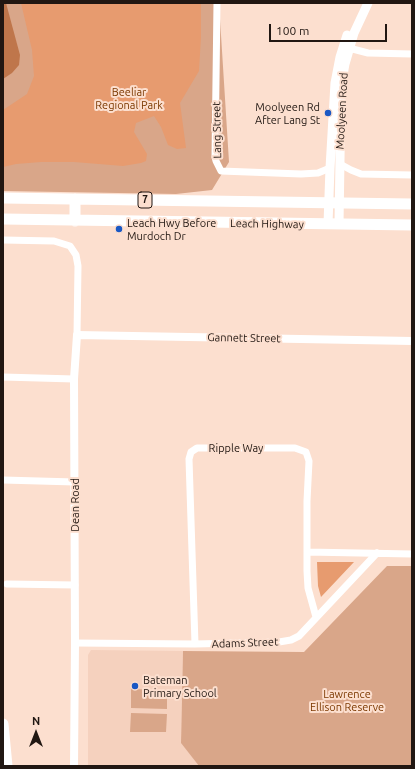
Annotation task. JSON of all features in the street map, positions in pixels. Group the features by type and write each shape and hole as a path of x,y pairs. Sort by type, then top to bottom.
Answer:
{"main road":[{"name":"Moolyeen Road","path":"339,224 334,203 330,168 335,83 338,67 361,3"},
{"name":"Moolyeen Road","path":"328,224 334,203 340,164 341,95 346,47 368,3"},
{"name":"Leach Highway","path":"3,198 412,204"},
{"path":"74,199 75,221"},
{"name":"Leach Highway","path":"3,219 412,225"},
{"path":"3,724 7,766"}],"street":[{"name":"Lang Street","path":"216,3 216,161 221,171 301,174 318,173 330,168"},
{"path":"346,47 368,53 412,54"},
{"path":"340,164 351,170 367,174 412,175"},
{"name":"Dean Road","path":"3,240 54,241 70,246 76,255 78,266 77,335 74,379 74,766"},
{"name":"Gannett Street","path":"77,335 412,341"},
{"path":"3,377 74,379"},
{"name":"Ripple Way","path":"195,644 189,459 191,452 197,448 295,448 306,452 310,461 307,501 308,588 316,617"},
{"path":"3,480 75,482"},
{"path":"307,552 412,554"},
{"name":"Adams Street","path":"75,643 195,644 280,642 291,640 299,636 377,553"},
{"path":"7,584 75,585"}],"shaded area":[{"path":"3,3 6,3 20,55 19,65 12,73 3,79"},
{"name":"Bateman Primary School","path":"91,650 183,651 181,742 199,766 88,766 88,655"}],"green space":[{"name":"Beeliar Regional Park","path":"3,3 219,3 229,162 212,190 176,194 3,191"},
{"name":"Beeliar Regional Park","path":"21,3 201,3 199,71 180,103 186,148 177,149 168,145 161,127 154,116 136,123 134,132 147,154 146,161 141,163 123,166 74,162 41,162 16,164 3,167 3,110 27,94 34,76 32,50"},
{"path":"317,562 354,562 321,597 318,586"},
{"name":"Lawrence Ellison Reserve","path":"387,566 412,566 412,766 199,766 181,743 183,651 304,652"},
{"path":"131,689 167,690 167,709 131,708"},
{"path":"131,713 167,714 166,732 130,732"}],"place":[{"name":"Moolyeen Rd After Lang St","path":"328,113"},
{"name":"Leach Hwy Before Murdoch Dr","path":"119,229"},
{"name":"Bateman Primary School","path":"135,686"}]}
